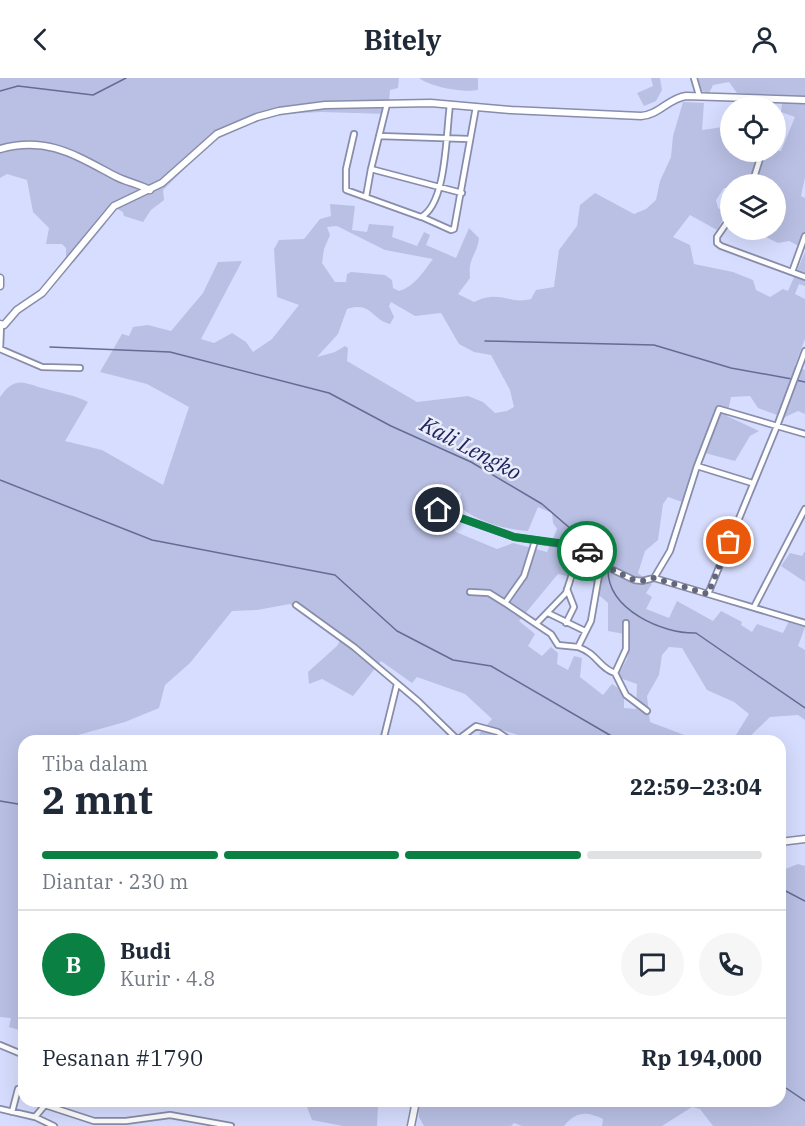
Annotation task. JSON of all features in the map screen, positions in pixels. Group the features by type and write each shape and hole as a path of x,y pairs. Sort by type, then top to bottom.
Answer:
{"street":[{"path":"694,78 699,95"},
{"path":"80,368 42,367 0,349 1,325 17,310 38,297 114,206 167,180 217,134 251,120 293,108 387,104 450,105 646,116 676,98 699,95 720,96"},
{"path":"786,99 805,100"},
{"path":"366,197 370,169 387,104"},
{"path":"421,217 429,210 439,188 444,169 445,137 450,105"},
{"path":"354,134 346,169 345,188 350,193 452,230 462,193 476,107"},
{"path":"379,136 469,139"},
{"path":"0,148 24,143 67,151 83,157 118,178 150,190"},
{"path":"370,169 462,193"},
{"path":"720,233 717,243 805,277"},
{"path":"792,272 805,236"},
{"path":"0,278 0,286"},
{"path":"708,594 777,426 805,351"},
{"path":"654,578 670,551 697,466 721,408 805,434"},
{"path":"697,466 753,483"},
{"path":"754,607 805,509"},
{"path":"438,510 514,537 580,547 608,567 640,581 654,578 805,623"},
{"path":"505,603 524,576 535,542"},
{"path":"578,647 592,614 599,576 608,567"},
{"path":"536,624 567,590 573,572"},
{"path":"566,623 574,607 567,590"},
{"path":"470,592 489,593 551,634 560,646 578,647 594,654 605,668 615,673 626,695 647,711"},
{"path":"296,604 354,647 452,735"},
{"path":"548,613 585,632"},
{"path":"615,673 626,649 626,623"},
{"path":"384,735 396,684"},
{"path":"464,735 478,726 502,735"},
{"path":"786,841 805,839"},
{"path":"0,1045 18,1052"},
{"path":"12,1112 18,1089"},
{"path":"35,1117 42,1107"},
{"path":"56,1107 94,1121 136,1123 170,1115 206,1124 231,1126"},
{"path":"411,1126 415,1107"},
{"path":"0,1109 35,1117 54,1126"}],"shaded area":[{"path":"0,78 399,78 398,88 390,90 388,114 321,112 284,114 216,138 163,190 164,200 151,210 143,222 124,216 123,212 112,206 103,217 106,223 74,262 66,258 66,248 62,244 46,244 49,228 33,212 27,180 7,174 0,178"},
{"path":"419,78 478,78 478,90 464,91 447,88"},
{"path":"651,78 660,78 662,90 656,101 644,106 637,93 653,86"},
{"path":"698,78 805,78 805,178 801,196 805,198 805,249 789,241 778,243 772,240 786,240 786,174 720,174 720,194 716,200 720,209 720,224 717,230 690,215 673,237 690,245 694,264 733,272 753,280 756,290 770,297 783,289 788,291 805,252 805,286 799,284 795,294 805,299 805,339 795,365 805,370 805,414 798,411 781,419 777,415 758,408 750,396 731,397 727,416 759,431 750,436 735,461 705,453 688,504 668,497 663,504 658,540 645,551 638,573 652,584 646,593 652,597 646,609 669,618 677,601 713,621 721,611 742,622 741,625 752,632 757,624 783,633 789,621 805,627 798,646 805,650 805,720 798,715 770,717 751,735 736,735 749,714 734,702 707,690 682,648 669,647 662,655 659,675 647,696 650,722 684,735 518,735 499,729 491,735 480,735 492,719 465,694 417,677 412,683 381,661 353,696 322,679 309,684 308,672 337,646 342,637 290,604 257,610 232,611 190,663 165,685 159,708 125,722 78,735 18,735 18,1030 9,1027 11,1018 0,1017 0,397 11,385 21,382 88,402 65,441 102,450 163,485 189,407 147,384 100,372 122,334 129,336 133,327 148,325 171,331 203,293 218,262 242,261 201,339 214,343 232,333 246,342 253,352 272,339 299,305 277,297 274,249 279,240 304,239 320,219 331,216 330,204 355,206 352,230 367,232 369,224 394,226 392,237 417,246 424,232 430,235 426,245 456,258 469,228 479,238 471,260 470,278 458,294 474,302 491,297 531,299 536,290 554,287 559,250 577,226 580,205 595,193 634,214 646,209 656,200 660,181 671,157 673,136 683,102 704,103 702,130 720,127 720,162 786,162 786,139 795,117 786,114 786,96 737,93 729,82 713,85 709,93 702,91","holes":["337,226 385,250 433,259 414,282 399,291 393,288 392,280 385,275 351,272 347,274 346,282 335,282 322,263 324,249 330,235 327,227","391,302 415,316 441,313 459,344 474,352 491,355 510,390 514,407 495,413 483,402 468,396 417,402 347,361 348,348 345,346 335,352 317,357 338,334 347,309 361,307 390,324 394,317 389,306","442,488 461,493 460,507 475,517 510,529 528,531 538,507 552,513 553,523 557,529 547,552 513,543 497,549 456,532 449,523 441,526 429,516","558,574 593,582 593,590 608,603 608,631 630,635 627,659 617,677 637,684 636,709 624,708 624,692 612,684 603,695 580,677 582,658 574,656 568,670 557,664 558,653 551,647 542,656 528,646 535,634 519,621"]},
{"path":"805,551 805,582 781,566 790,553 802,556"},
{"path":"798,864 805,866 805,1126 713,1126 700,1109 692,1107 786,1107 786,869"},
{"path":"307,1107 378,1107 377,1126 343,1126 312,1120"},
{"path":"418,1107 692,1107 662,1126 602,1126 603,1119 587,1114 573,1117 564,1126 522,1126 514,1123 511,1126 424,1126 419,1117"}],"waterway":[{"path":"0,91 18,86 93,95 126,78"},
{"path":"485,341 654,345 731,368 792,379"},
{"name":"Kali Lengko","path":"50,347 170,352 329,393 391,426 471,462 542,504 608,561 608,566"},
{"path":"796,380 805,382"},
{"path":"0,480 152,540 335,575 397,631 453,660 491,666 610,735"},
{"name":"Kali Lengko","path":"608,570 610,584 617,597 627,608 654,624 668,629 696,633 805,708"},
{"path":"0,801 18,804"},
{"path":"786,891 805,901"},
{"path":"786,1088 805,1101"}],"way so far":[{"path":"587,551 607,567 634,580 654,578 708,594 729,542"}],"route":[{"path":"438,510 514,537 535,542 573,545 587,551"}]}
